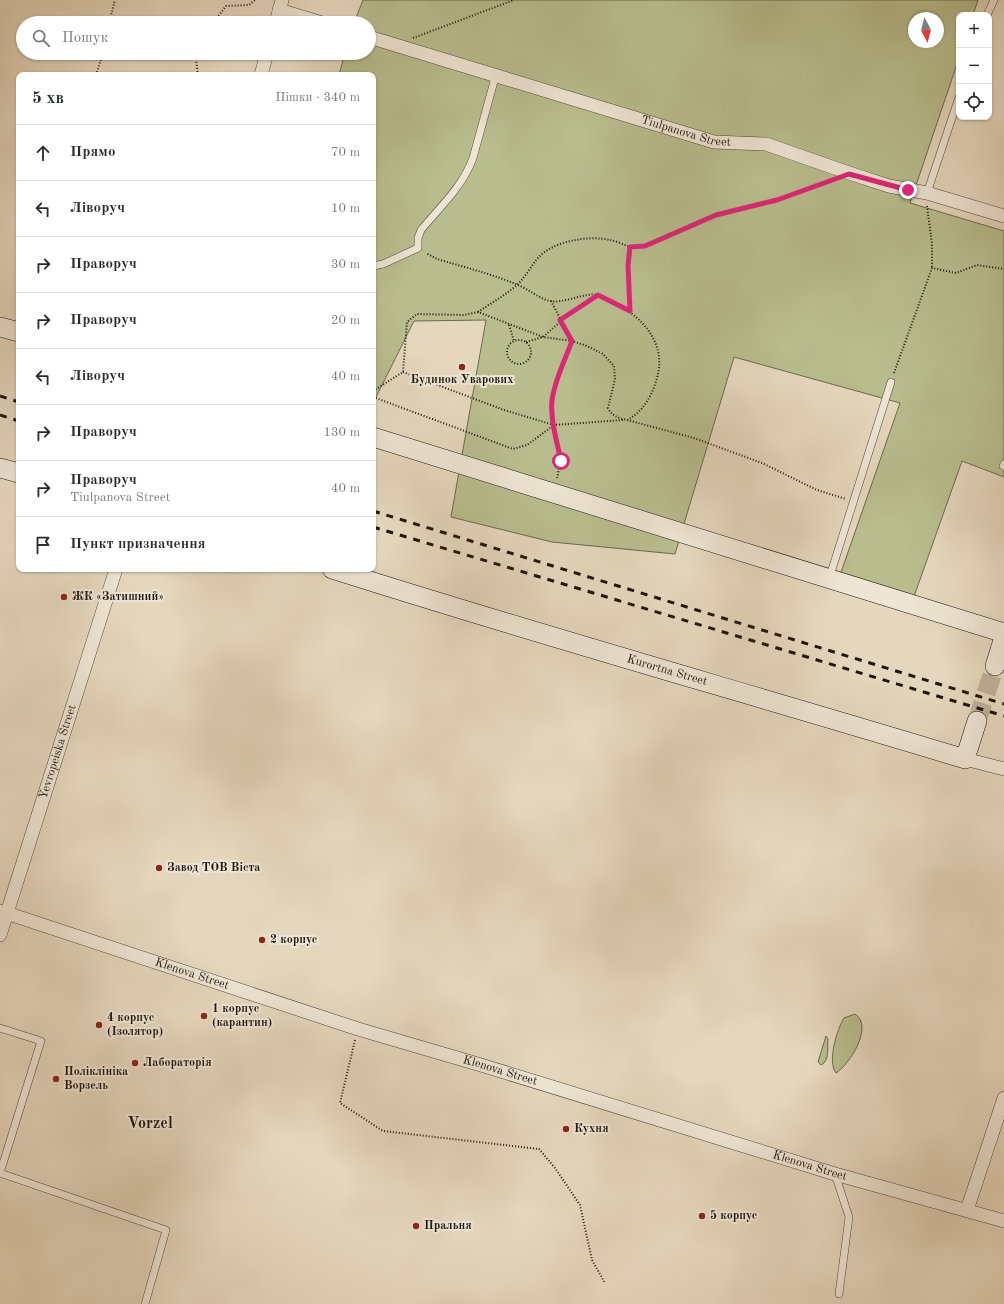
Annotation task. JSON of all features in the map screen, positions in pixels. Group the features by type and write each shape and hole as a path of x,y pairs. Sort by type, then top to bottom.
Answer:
{"street":[{"path":"279,11 297,16"},
{"name":"Tiulpanova Street","path":"376,39 496,74 714,142 766,144 849,174 889,186 927,193 1004,216"},
{"path":"262,72 265,60"},
{"path":"0,326 16,331"},
{"path":"376,438 1004,634"},
{"path":"0,468 16,472"},
{"name":"Yevropeiska Street","path":"0,935 4,912 115,572"},
{"name":"Kurortna Street","path":"342,572 658,669 802,709 965,759 1004,769"},
{"path":"995,666 1004,637"},
{"path":"965,759 977,721"},
{"name":"Klenova Street","path":"4,912 358,1029 481,1065 835,1174 1004,1221"},
{"path":"967,1210 1004,1098"}],"lane":[{"path":"988,12 994,0"},
{"path":"376,265 418,248 418,238 421,230 442,206 468,171 496,74"},
{"path":"927,193 956,105"},
{"path":"829,579 891,382"},
{"path":"0,1028 41,1041 0,1173 166,1230 145,1304"},
{"path":"835,1174 849,1217 839,1294"}],"path":[{"path":"111,16 115,0"},
{"path":"218,16 226,6 249,5 255,0"},
{"path":"395,45 514,0"},
{"path":"97,72 101,60"},
{"path":"196,60 198,72"},
{"path":"403,372 405,328 409,318 417,314 464,314 478,312 518,285 537,258 554,247 601,238 612,240 630,247 645,246 716,215 777,200 849,174"},
{"path":"891,382 932,268 932,244 927,214 927,193"},
{"path":"630,247 628,265 630,311"},
{"path":"403,372 504,410 554,425 627,420 639,412 645,404 657,380 660,364 659,351 654,339 643,323 630,311 598,295 551,301 518,285 437,259 418,248"},
{"path":"932,268 956,273 977,265 1004,269"},
{"path":"526,342 531,351 528,358 523,363 515,363 507,354 508,346 514,341 518,340 526,342 543,337 560,320 598,295"},
{"path":"551,301 572,341 554,392 552,405 561,461 553,493"},
{"path":"478,312 543,337 572,341 603,354 612,362 615,376 608,408 614,416 694,438 762,463 817,490 853,501"},
{"path":"509,325 514,341"},
{"path":"376,389 403,372"},
{"path":"376,398 514,449 527,445 554,425"},
{"path":"358,1029 340,1103 383,1131 539,1149 555,1168 580,1204 592,1260 605,1283"}],"green space":[{"path":"363,0 978,0 974,12 956,12 956,67 910,203 1004,231 1004,477 962,461 911,605 839,578 900,403 734,357 675,554 552,542 451,517 486,320 414,321 376,397 376,72 340,72 343,60 376,60 376,16 357,16"},
{"path":"855,1014 860,1020 862,1027 861,1036 858,1045 848,1062 836,1073 833,1068 832,1061 836,1037 844,1018"},
{"path":"826,1036 828,1039 828,1054 826,1060 821,1065 818,1062"}],"tunnel":[{"path":"977,721 995,666"}],"railway":[{"path":"0,396 16,401"},
{"path":"0,415 16,420"},
{"path":"376,512 1004,704"},
{"path":"376,528 1004,716"}],"place":[{"name":"Будинок Уварових","path":"462,367"},
{"name":"ЖК «Затишний»","path":"64,597"},
{"name":"Завод ТОВ Віста","path":"159,868"},
{"name":"2 корпус","path":"262,940"},
{"name":"1 корпус (карантин)","path":"204,1016"},
{"name":"4 корпус (Ізолятор)","path":"99,1025"},
{"name":"Лабораторія","path":"135,1063"},
{"name":"Поліклініка Ворзель","path":"56,1079"},
{"name":"Кухня","path":"566,1129"},
{"name":"5 корпус","path":"702,1216"},
{"name":"Пральня","path":"416,1226"}],"district":[{"name":"Vorzel","path":"150,1124"}],"route":[{"path":"561,461 554,425 552,399 560,370 572,341 560,320 579,306 598,295 630,311 628,265 630,247 645,246 716,215 731,210 777,200 849,174 908,190"}]}
